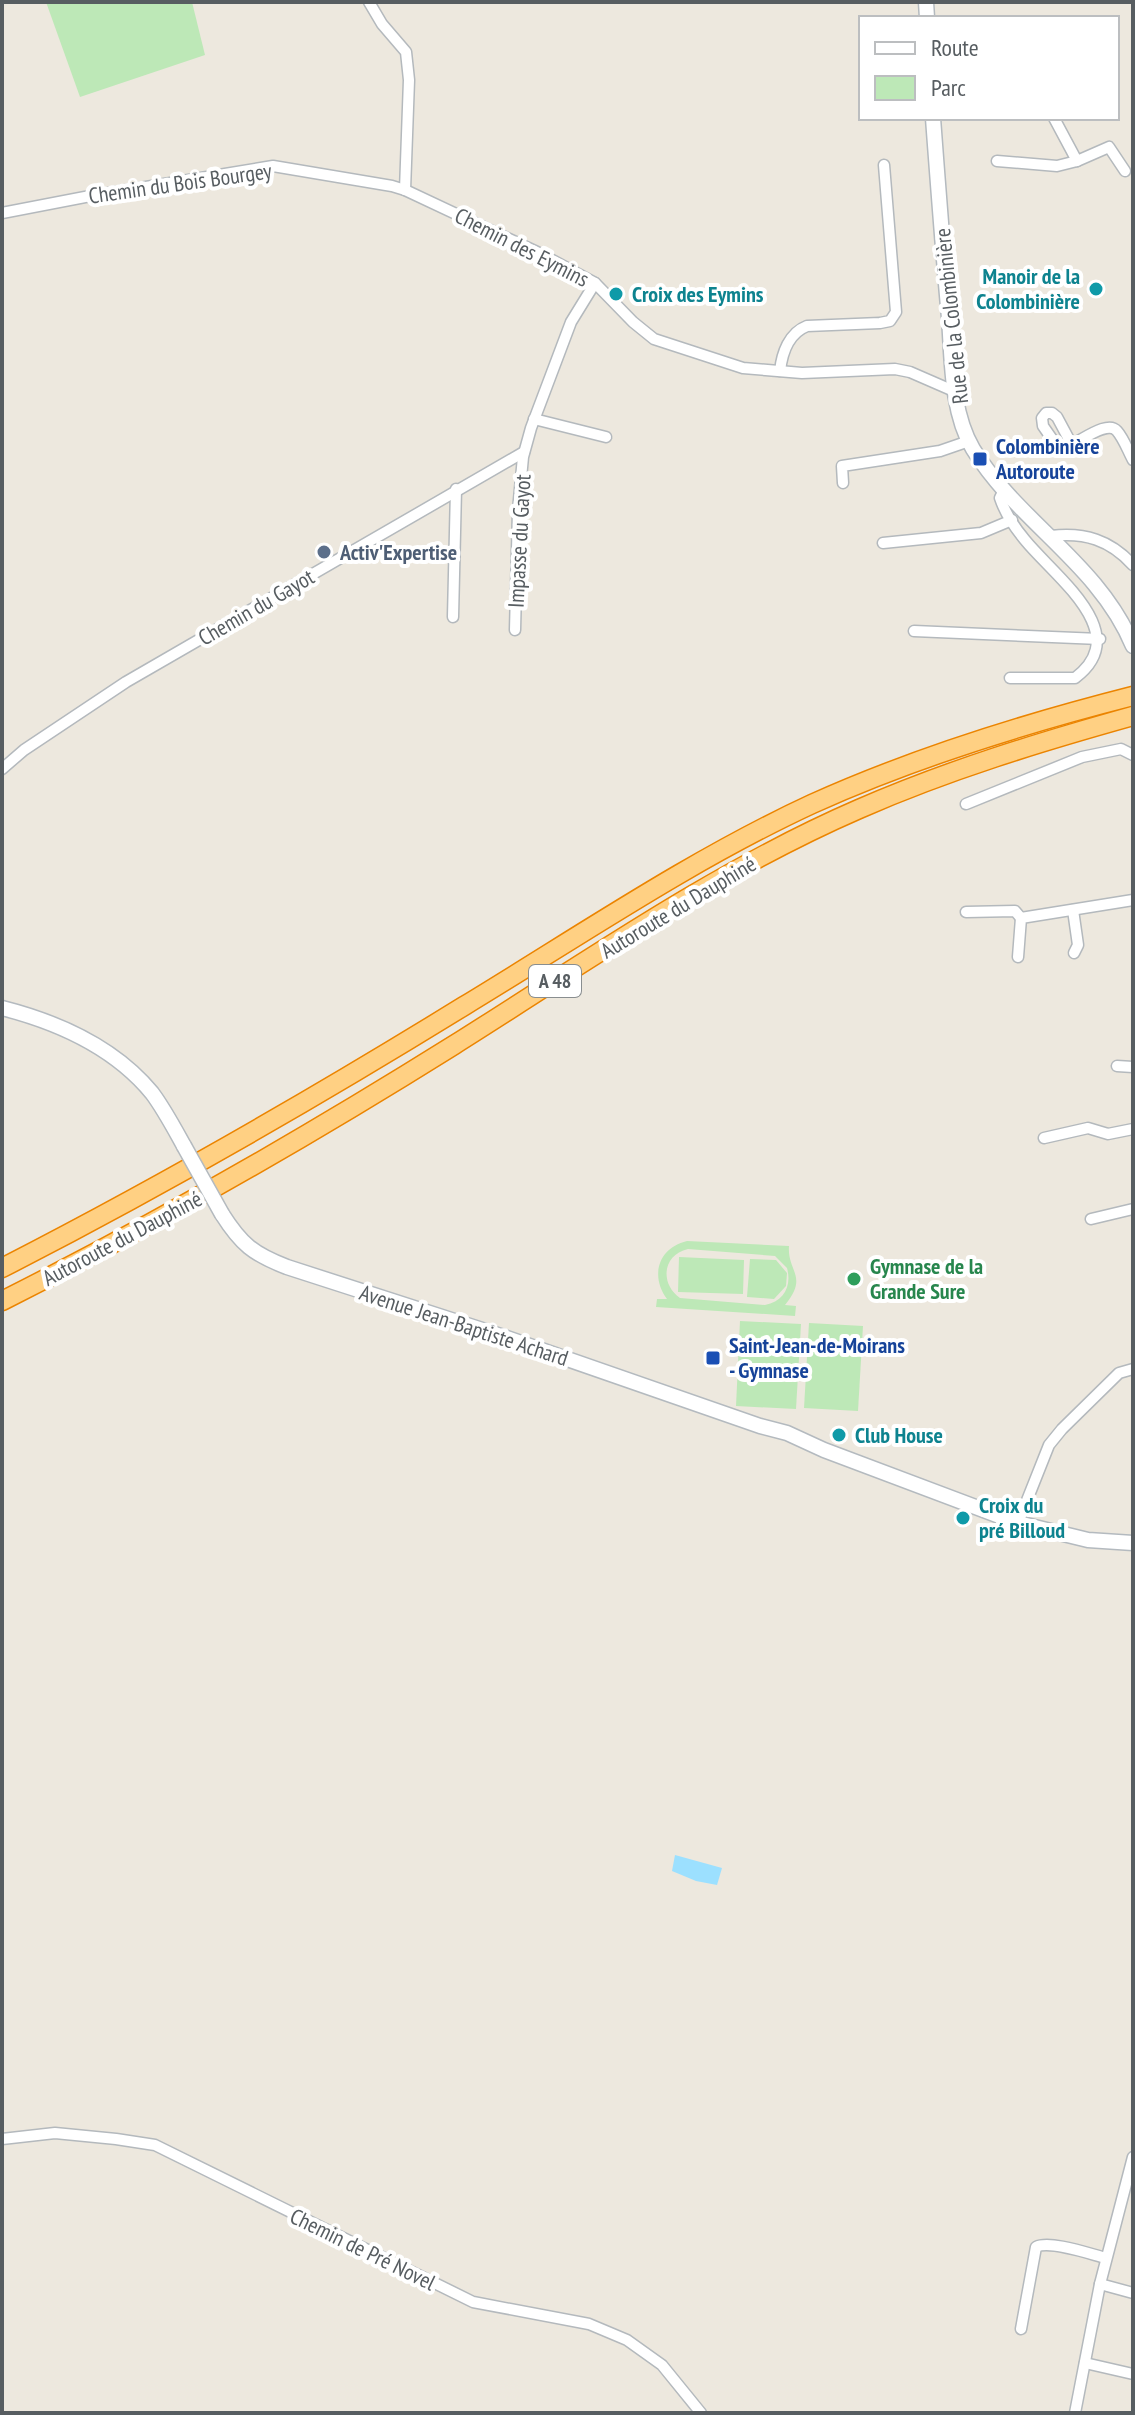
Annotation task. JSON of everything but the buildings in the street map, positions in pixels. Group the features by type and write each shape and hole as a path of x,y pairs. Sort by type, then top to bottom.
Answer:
{"highway":[{"name":"Autoroute du Dauphiné","path":"2,1268 237,1142 693,867 809,806 962,745 1133,696"},
{"name":"Autoroute du Dauphiné","path":"2,1301 209,1192 696,894 811,831 962,768 1133,716"}],"street":[{"path":"369,2 382,24 406,52 409,80 405,190"},
{"name":"Rue de la Colombinière","path":"933,120 956,392 969,441 1004,490 1105,595 1133,646"},
{"path":"1055,120 1077,161"},
{"path":"997,161 1057,166 1109,147 1125,171"},
{"path":"780,371 785,350 797,330 807,326 880,323 890,321 896,312 884,165"},
{"name":"Chemin du Bois Bourgey","path":"2,213 273,166 405,190"},
{"name":"Chemin des Eymins","path":"405,190 595,283 654,339 743,368 802,373 895,369 910,372 956,392"},
{"path":"524,452 571,322 595,283"},
{"path":"534,419 606,437"},
{"path":"1072,445 1103,428 1111,427 1116,430 1133,460"},
{"path":"843,483 842,466 940,451 969,441"},
{"name":"Chemin du Gayot","path":"2,769 24,750 126,682 524,452"},
{"name":"Impasse du Gayot","path":"515,630 518,510 524,452"},
{"path":"453,617 456,489"},
{"path":"1004,490 1000,498 1012,520 1025,540 1094,615 1100,639 1095,660 1075,678 1010,678"},
{"path":"883,543 981,533 1012,520"},
{"path":"1051,536 1072,533 1102,540 1121,551 1133,565"},
{"path":"914,631 1100,639"},
{"path":"966,804 1082,757 1121,749 1133,755"},
{"path":"1021,918 1133,900"},
{"path":"1073,910 1078,945 1074,953"},
{"path":"966,912 1015,911 1021,918 1018,957"},
{"name":"Avenue Jean-Baptiste Achard","path":"2,1008 56,1025 124,1065 152,1093 237,1238 273,1261 787,1433 824,1450 1018,1523 1088,1540 1133,1543"},
{"path":"1117,1066 1133,1067"},
{"path":"1044,1138 1088,1128 1108,1134 1133,1129"},
{"path":"1091,1219 1133,1209"},
{"path":"1018,1523 1049,1445 1119,1373 1133,1369"},
{"name":"Chemin de Pré Novel","path":"2,2139 55,2133 155,2145 473,2302 589,2324 627,2340 662,2365 701,2413"},
{"path":"1075,2413 1100,2284 1133,2157"},
{"path":"1021,2329 1036,2247 1040,2244 1050,2245 1106,2258"},
{"path":"1100,2284 1133,2293"},
{"path":"1085,2363 1133,2374"}],"green space":[{"path":"46,2 192,2 205,55 80,97"},
{"path":"687,1241 789,1246 796,1280 785,1305 796,1306 795,1316 656,1307 657,1299 667,1299 659,1281 660,1264 663,1256","holes":["688,1249 775,1256 787,1268 787,1287 782,1296 765,1305 680,1298 667,1278 673,1257"]},
{"path":"679,1257 744,1260 743,1294 678,1292"},
{"path":"750,1259 776,1260 787,1273 786,1286 774,1299 747,1297"},
{"path":"740,1321 801,1324 796,1409 736,1406"},
{"path":"809,1323 863,1326 858,1411 804,1408"}],"water":[{"path":"675,1855 722,1868 717,1885 696,1881 672,1871"}],"place":[{"name":"Manoir de la Colombinière","path":"1096,289"},
{"name":"Croix des Eymins","path":"616,294"},
{"name":"Colombinière Autoroute","path":"980,459"},
{"name":"Activ'Expertise","path":"324,552"},
{"name":"Gymnase de la Grande Sure","path":"854,1279"},
{"name":"Saint-Jean-de-Moirans - Gymnase","path":"713,1358"},
{"name":"Club House","path":"839,1435"},
{"name":"Croix du pré Billoud","path":"963,1518"}]}
